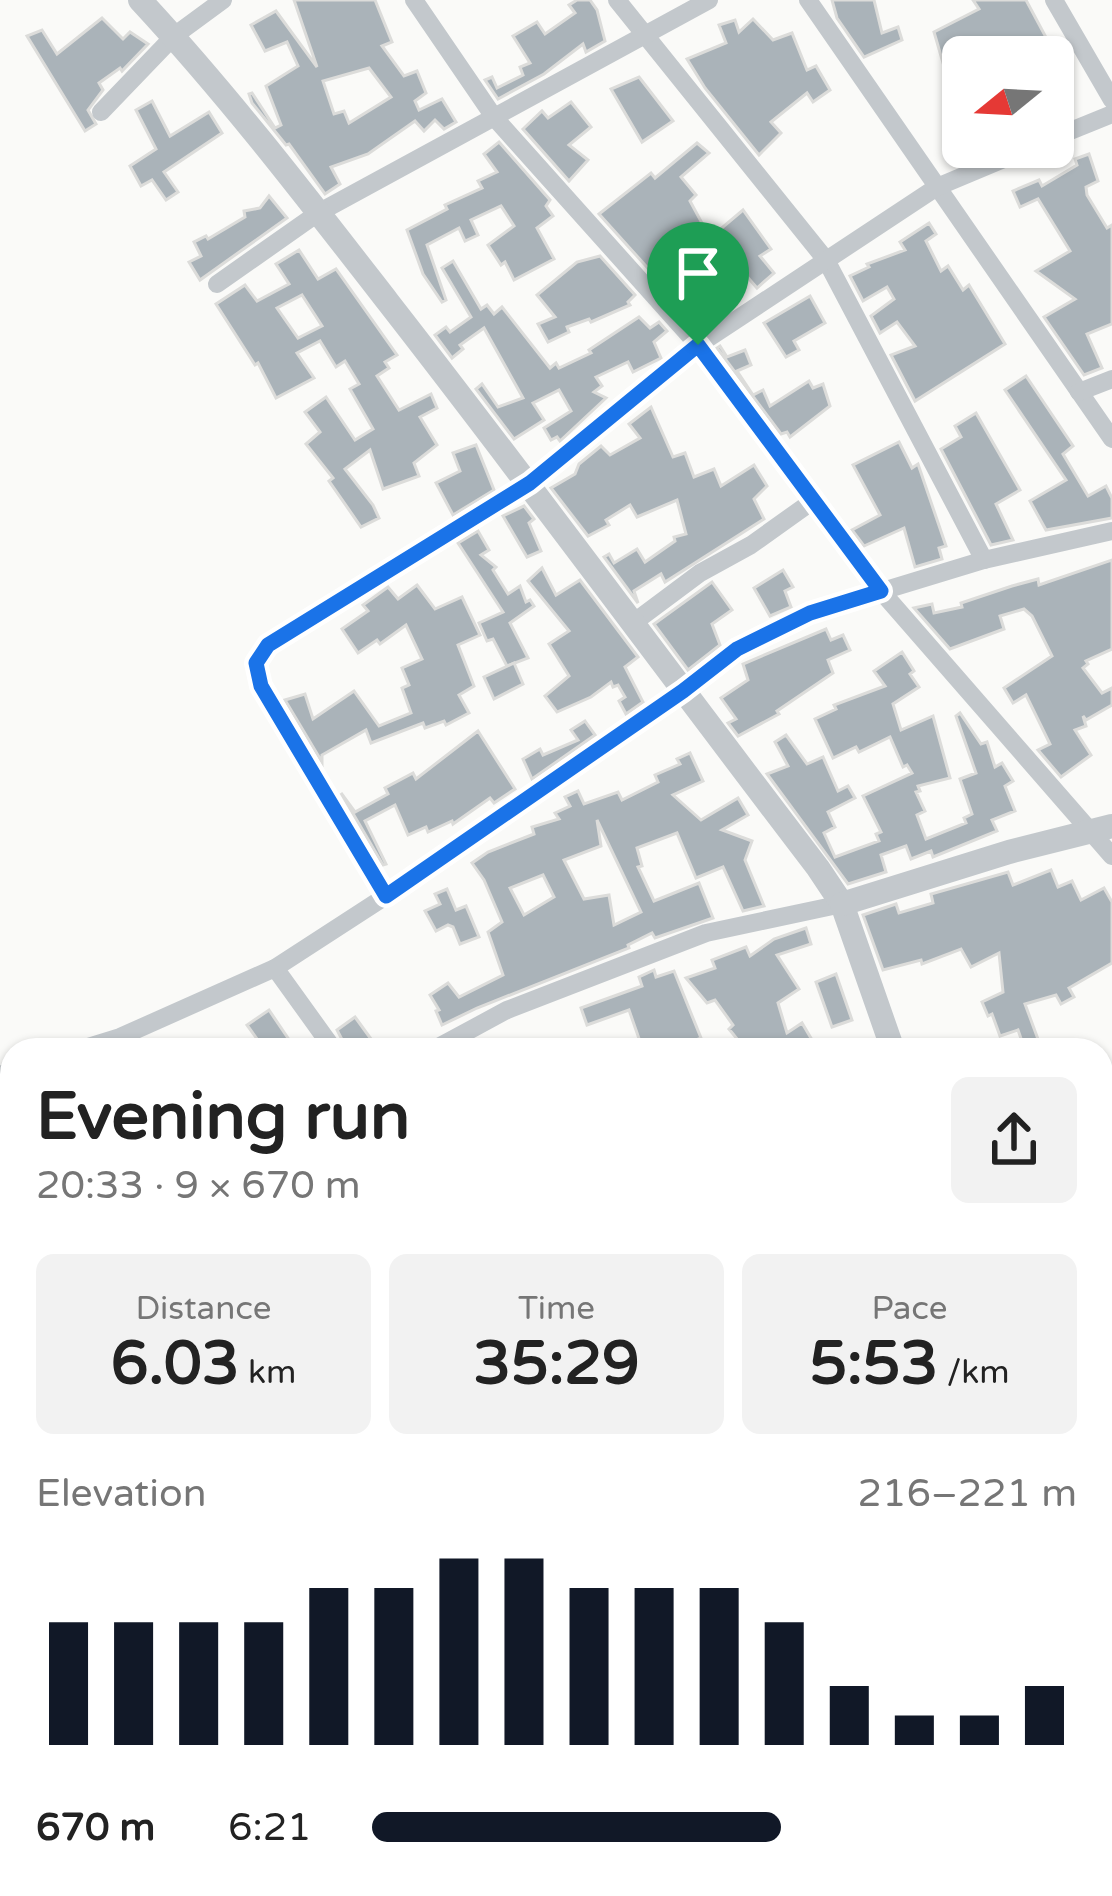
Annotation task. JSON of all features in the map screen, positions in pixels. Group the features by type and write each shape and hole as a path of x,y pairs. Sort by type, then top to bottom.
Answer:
{"street":[{"path":"140,0 217,83 530,483 842,904 889,1038"},
{"path":"101,112 174,37 223,0"},
{"path":"414,0 494,117 698,345 881,591 1101,829 1112,856"},
{"path":"617,0 826,260 984,560"},
{"path":"217,284 318,213 709,0"},
{"path":"808,0 1112,439"},
{"path":"1054,0 1112,100"},
{"path":"1074,129 1112,114"},
{"path":"386,896 261,686 256,663 268,645 530,483 698,345 937,187 982,168"},
{"path":"1079,392 1112,379"},
{"path":"633,623 700,573 752,545 814,500"},
{"path":"121,1038 274,968 772,629 984,560 1112,531"},
{"path":"466,1038 506,1010 706,933 842,904 1101,829"},
{"path":"274,968 325,1038"}],"building":[{"path":"294,0 375,0 392,42 382,46 404,76 417,71 426,93 415,101 419,110 442,99 456,122 444,129 435,120 424,131 415,121 368,154 331,167 340,184 325,194 252,103 252,93 275,128 281,125 266,86 298,66 287,42 265,51 251,25 276,11 317,67","holes":["369,68 391,97 349,123 344,111 334,114 323,81"]},
{"path":"590,0 597,10 605,41 586,52 583,44 544,74 498,99 485,80 492,77 497,88 523,75 520,67 530,63 513,36 537,22 545,34 575,13 569,5"},
{"path":"832,0 874,0 882,33 898,27 902,40 864,57 837,18"},
{"path":"973,0 1026,0 1045,36 942,36 942,60 934,32 979,9"},
{"path":"102,18 123,39 130,32 148,44 122,71 99,83 103,90 88,110 96,124 85,131 27,36 42,30 57,54"},
{"path":"753,19 773,40 792,33 807,70 816,66 830,90 813,102 807,93 771,122 781,133 759,155 687,59 726,43 719,25 735,20 739,32"},
{"path":"639,77 673,121 642,142 611,89"},
{"path":"152,101 170,136 209,112 222,133 164,172 178,192 166,200 152,180 141,186 130,166 156,149 136,110"},
{"path":"571,102 591,127 569,145 588,160 569,181 523,129 542,111 548,118"},
{"path":"499,142 550,200 546,206 553,216 537,228 554,259 514,280 488,245 514,226 501,206 471,220 478,235 465,241 459,228 427,245 446,300 442,302 423,274 407,230 482,188 478,181 497,172 484,154"},
{"path":"697,143 709,153 681,177 696,195 690,201 710,238 743,210 771,249 760,256 774,273 757,288 738,266 721,288 729,302 716,310 681,264 662,276 658,270 654,275 599,214 651,173 655,178"},
{"path":"1089,154 1098,181 1086,187 1087,195 1107,228 1112,225 1112,324 1087,334 1102,368 1084,375 1044,317 1075,299 1036,271 1070,251 1038,199 1020,207 1013,191 1039,180 1042,186 1074,168 1075,159"},
{"path":"269,196 287,218 200,280 189,262 201,256 194,242 245,217 244,211 260,208"},
{"path":"929,223 936,234 926,241 941,271 948,266 963,290 969,285 1005,344 915,401 891,355 915,346 897,322 880,333 871,316 894,299 887,287 863,301 850,276 905,250 900,242"},
{"path":"299,250 318,279 336,269 397,355 385,362 389,368 377,376 399,410 431,394 437,408 420,417 437,445 414,463 419,476 383,489 370,450 345,469 379,518 361,527 329,481 333,478 306,444 320,432 305,412 326,397 355,440 373,429 350,389 359,384 345,361 336,367 320,341 297,353 314,378 276,398 258,363 255,365 216,304 245,285 257,301 289,284 276,264","holes":["302,295 322,326 298,338 277,308"]},
{"path":"600,256 635,295 630,305 567,327 569,332 548,342 538,324 555,317 537,295 577,262"},
{"path":"453,261 481,309 487,305 494,314 502,307 550,368 591,353 639,317 650,328 659,322 667,331 654,342 661,358 633,372 628,362 596,377 602,386 594,392 606,398 560,441 557,437 551,440 544,428 571,411 559,390 533,403 544,420 514,439 476,389 482,384 498,407 523,398 484,328 460,345 463,349 452,358 435,335 446,327 450,332 471,317 442,268"},
{"path":"810,296 825,323 794,341 799,350 786,357 764,323"},
{"path":"717,348 727,357 745,350 751,365 737,371 753,395 763,390 770,406 809,381 813,388 823,384 830,406 790,437 787,432 781,434"},
{"path":"1026,376 1073,446 1063,454 1088,496 1106,486 1112,498 1112,518 1046,530 1030,501 1066,480 1005,390"},
{"path":"651,407 673,457 685,453 694,477 714,469 721,486 754,465 767,486 754,499 764,519 665,582 661,574 634,591 638,603 604,557 609,554 614,563 637,549 645,562 675,541 674,537 686,534 677,500 637,517 630,505 606,520 609,525 588,536 551,488 575,474 579,464 601,446 610,455 640,438 629,424"},
{"path":"976,413 1020,490 996,504 1013,540 991,545 941,449 961,437 955,426"},
{"path":"899,442 912,468 918,464 946,546 939,548 942,559 915,567 904,528 864,546 852,530 880,515 853,465"},
{"path":"476,445 494,490 453,515 436,483 460,471 453,453"},
{"path":"524,506 534,519 529,523 541,551 527,557 503,516"},
{"path":"478,531 489,550 481,555 496,567 493,570 508,594 520,586 526,602 534,606 510,623 528,658 507,666 479,623 503,612 458,543"},
{"path":"1112,560 1112,649 1086,661 1083,668 1102,693 1112,688 1112,705 1086,720 1083,716 1086,726 1075,730 1091,755 1061,777 1038,750 1050,744 1026,695 1013,703 1004,688 1052,656 1032,616 1024,609 1000,616 1004,629 950,649 914,608 932,604 934,613 962,607 961,603 1012,586 1038,579 1039,585"},
{"path":"542,568 556,595 580,580 638,657 625,667 643,702 626,714 619,701 625,697 611,682 557,712 545,696 569,676 549,644 569,631 528,581"},
{"path":"783,570 793,587 785,591 791,607 770,616 754,588"},
{"path":"712,582 732,610 712,624 720,645 688,670 654,624"},
{"path":"417,585 435,609 462,597 480,635 458,645 474,686 459,695 469,713 446,725 444,721 425,728 423,723 371,743 366,730 322,755 322,762 285,700 305,694 313,719 354,691 379,726 411,713 402,688 409,685 402,668 422,659 406,625 358,653 342,629 368,611 363,605 388,587 398,599"},
{"path":"826,629 831,640 843,635 850,650 828,660 833,673 779,714 738,736 728,723 736,719 721,698 748,680 743,664"},
{"path":"902,652 919,687 893,704 901,730 933,716 950,778 918,786 925,811 917,815 926,839 966,823 964,818 972,814 960,779 976,773 956,716 960,713 981,744 987,742 995,767 1002,763 1013,781 1005,786 1015,811 992,820 997,831 933,857 931,851 911,859 906,846 881,855 886,872 848,884 767,774 788,766 775,742 786,735 807,764 823,757 838,791 848,786 855,798 828,812 835,827 824,833 835,857 879,841 876,834 881,832 863,796 912,773 907,765 903,767 890,737 833,758 815,719 836,709 834,705 885,686 874,671"},
{"path":"514,663 523,684 494,699 484,677"},
{"path":"585,721 595,735 532,779 523,759 540,749 543,755 578,740 571,730"},
{"path":"478,731 515,789 494,803 490,798 453,824 428,832 426,827 408,835 395,805 365,821 383,865 341,793 355,812 388,794 385,788 413,773 416,779"},
{"path":"690,753 703,781 673,795 701,820 738,798 748,815 722,830 752,841 745,860 764,906 743,911 723,867 696,878 677,833 637,848 642,866 638,867 654,901 699,883 713,918 655,938 652,933 629,948 442,1025 430,995 448,983 459,997 503,975 488,932 502,922 472,863 534,834 532,827 559,819 555,813 570,806 565,797 578,791 584,804 618,792 622,800 658,782 655,775 680,764 677,759","holes":["597,820 641,912 614,925 609,895 584,899 564,860 601,846","543,875 554,897 524,915 510,888"]},
{"path":"1051,870 1058,887 1072,881 1081,900 1104,888 1112,902 1112,963 1069,988 1074,997 1061,1004 1056,995 1025,1004 1038,1038 1021,1038 1018,1030 1000,1036 992,1014 988,1016 982,1002 1003,992 999,953 971,967 961,949 922,964 921,960 883,970 863,915 896,904 899,913 933,903 931,894 1008,872 1013,885"},
{"path":"447,889 456,910 466,906 479,937 460,944 453,927 436,931 425,911 440,904 435,894"},
{"path":"806,928 811,944 777,955 799,989 778,1003 787,1033 802,1023 811,1038 736,1038 715,1000 707,1003 686,978 715,968 712,960 746,947 750,956 774,939"},
{"path":"654,970 656,977 674,971 701,1038 639,1038 629,1010 587,1025 581,1008 642,986 639,977"},
{"path":"836,974 852,1020 832,1027 816,982"},
{"path":"269,1010 288,1038 256,1038 247,1025"},
{"path":"355,1017 370,1038 341,1038 337,1030"}],"route":[{"path":"698,345 881,591 810,613 737,649 386,896 261,686 256,663 268,645 530,483 698,345"}]}
